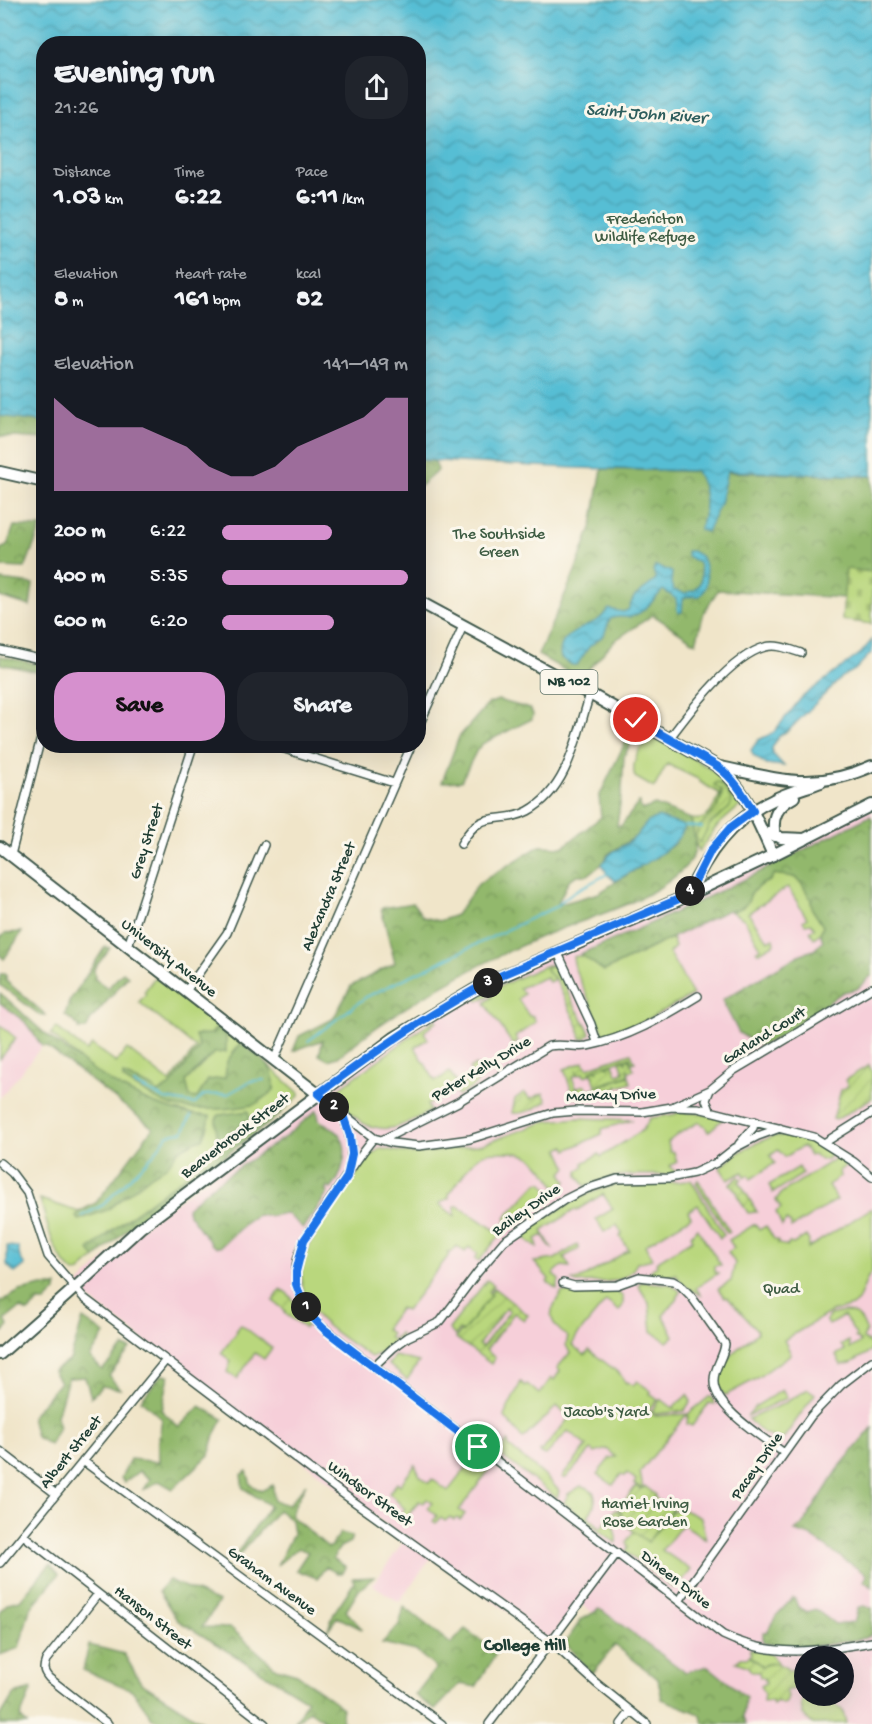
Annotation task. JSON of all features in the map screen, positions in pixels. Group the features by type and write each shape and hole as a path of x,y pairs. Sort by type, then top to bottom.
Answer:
{"street":[{"path":"0,472 36,480"},
{"name":"NB 102","path":"426,605 717,766 763,777 821,782 872,766"},
{"path":"426,710 464,626"},
{"path":"669,739 734,664 748,653 767,646 782,647 801,653"},
{"path":"0,650 36,658"},
{"path":"460,844 473,827 494,817 526,812 539,803 558,782 569,760 590,694"},
{"path":"11,855 37,753"},
{"name":"Grey Street","path":"128,946 191,753"},
{"path":"298,753 394,783"},
{"name":"Alexandra Street","path":"274,1060 408,753"},
{"path":"717,766 739,786 773,855"},
{"path":"688,895 711,850 730,828 773,800 821,782"},
{"path":"776,836 774,818 782,803 821,782"},
{"name":"Beaverbrook Street","path":"0,1354 140,1228 394,1038 500,976 688,895 872,805"},
{"path":"753,811 776,836 786,839 805,839"},
{"path":"186,991 227,933 264,845"},
{"name":"University Avenue","path":"0,847 318,1094"},
{"path":"557,951 597,1042"},
{"name":"Garland Court","path":"672,1107 710,1090 732,1071 872,988"},
{"name":"Peter Kelly Drive","path":"382,1140 458,1102 549,1046 562,1044 583,1046 642,1029 698,996"},
{"path":"710,1090 706,1100 710,1110"},
{"name":"MacKay Drive","path":"318,1094 374,1138 407,1145 433,1145 480,1136 553,1113 642,1112 672,1107 710,1110 814,1137 872,1177"},
{"path":"824,1143 872,1113"},
{"path":"343,1115 350,1136 352,1154 347,1177"},
{"name":"Bailey Drive","path":"735,1148 750,1131 755,1121"},
{"name":"Bailey Drive","path":"374,1366 408,1336 440,1322 504,1241 569,1197 617,1179 669,1178 686,1175 710,1167 735,1148 780,1128"},
{"name":"Dineen Drive","path":"374,1138 304,1240 297,1262 296,1284 306,1307 316,1322 723,1635 742,1643 778,1651 813,1652 872,1642"},
{"name":"Windsor Street","path":"0,1163 12,1173 27,1192 48,1256 84,1298 339,1491 550,1642 596,1683 648,1724"},
{"path":"563,1282 574,1286 617,1285 639,1277 668,1279 680,1285 703,1311 725,1344 714,1381 722,1403 784,1453"},
{"name":"Albert Street","path":"0,1563 166,1360"},
{"name":"Pacey Drive","path":"679,1600 784,1453 824,1402 841,1384 872,1360"},
{"path":"0,1451 56,1494"},
{"name":"Graham Avenue","path":"83,1461 442,1724"},
{"name":"Hanson Street","path":"23,1535 265,1724"},
{"path":"489,1724 617,1553"},
{"path":"98,1594 46,1660 43,1667 49,1678 108,1724"},
{"path":"621,1724 631,1711"}],"shaded area":[{"path":"869,807 872,813 872,1724 734,1724 694,1687 580,1603 551,1642 431,1558 399,1602 373,1585 405,1539 75,1288 119,1245 341,1077 474,990"},
{"path":"0,1003 25,1022 42,1046 0,1098"}],"green space":[{"path":"0,416 36,420 36,439 0,436"},
{"path":"426,460 434,461 438,470 426,481"},
{"path":"602,469 872,476 872,572 846,569 844,598 718,590 704,612 696,643 653,615 614,641 580,679 538,655 574,574 592,525"},
{"path":"14,526 36,527 36,540 25,568 0,567 0,549 7,546"},
{"path":"846,569 872,572 872,624 842,620"},
{"path":"0,580 33,584 30,606 0,597"},
{"path":"0,656 36,664 36,672 0,664"},
{"path":"498,700 530,709 533,714 532,719 482,744 461,781 442,782 459,737 488,704"},
{"path":"632,728 635,730 635,736 624,756 617,826 621,826 639,802 642,810 655,805 691,819 695,849 691,860 672,879 656,890 618,908 540,937 434,990 385,1021 338,1057 328,1060 319,1055 323,1040 293,1051 299,1036 333,1019 351,986 395,963 381,908 413,903 423,917 439,921 456,915 479,883 540,846 563,847 601,817 599,797","holes":["635,837 676,843 599,893 557,905 569,880 577,875 588,875 602,864 608,854"]},
{"path":"657,739 706,766 729,784 737,794 741,805 717,826 699,851 694,839 691,819 706,817 719,793 700,780 667,764 654,788 635,777 634,763 638,753 647,742","holes":["720,783 731,798 729,808 717,819 710,824 701,825 718,807 721,796"]},
{"path":"717,782 724,787 732,802 729,808 710,824 700,843 696,838 697,829 721,801 721,790 714,785"},
{"path":"870,816 872,819 872,975 857,989 843,992 782,1036 758,1045 739,1033 722,1000 801,954 814,950 823,941 820,933 823,926 812,909 811,900 802,884 794,877 774,874 750,894 743,907 728,910 604,971 580,954 726,888"},
{"path":"774,874 794,877 802,884 811,900 812,909 824,926 814,938 810,931 815,928 811,923 805,924 803,921 807,918 788,887 748,913 768,941 774,938 775,943 758,953 756,951 761,948 744,919 728,910 734,911 760,885 770,881"},
{"path":"22,932 4,959 0,955 0,938 6,933"},
{"path":"672,938 675,947 669,953 693,995 641,1023 607,1035 604,1034 575,969 573,957 582,956 604,971"},
{"path":"105,947 110,948 94,969 95,979 108,988 123,972 128,976 90,1021 86,1029 79,1029 80,1027 65,1015 69,1002"},
{"path":"550,965 546,968 555,979 549,982 546,977 519,988 524,994 518,999 529,1016 533,1016 536,1022 515,1037 518,1042 513,1045 485,1003 492,997 490,995 478,1001 475,997"},
{"path":"552,965 561,975 588,1029 590,1034 585,1039 581,1039 578,1026 555,979 547,972 546,968"},
{"path":"0,974 6,974 6,981 46,1015 41,1016 0,985"},
{"path":"155,977 257,1055 299,1093 299,1096 271,1122 137,1221 79,1272 74,1273 56,1248 40,1199 79,1212 96,1203 157,1128 51,1034 56,1027 86,1051 92,1045 116,1063 127,1049 170,1082 196,1048 139,1002"},
{"path":"0,993 66,1050 123,1089 164,1107 210,1116 203,1139 178,1151 168,1165 107,1210 79,1220 76,1217 79,1212 96,1203 153,1128 46,1046 42,1046 25,1022 0,1003"},
{"path":"435,1019 437,1021 424,1032 428,1039 415,1047 435,1081 450,1072 458,1085 471,1074 470,1068 476,1065 478,1081 473,1087 458,1096 454,1090 427,1105 430,1111 389,1128 373,1128 363,1123 334,1100 333,1098 340,1095 337,1090"},
{"path":"0,1025 16,1038 0,1059"},
{"path":"219,1025 226,1031 226,1052 214,1053 186,1081 190,1097 197,1098 208,1080 225,1078 227,1061 241,1043 265,1062 274,1081 274,1090 258,1103 226,1109 180,1108 159,1101 123,1079 123,1075 153,1088 158,1093 169,1087 199,1048 195,1035 211,1034"},
{"path":"631,1053 635,1062 632,1063 630,1057 590,1071 591,1074 584,1076 583,1073 578,1075 576,1070 577,1075 572,1077 578,1093 580,1092 577,1087 586,1085 588,1090 629,1076 631,1083 618,1087 617,1085 617,1088 595,1095 593,1092 574,1098 564,1069 584,1062 587,1068"},
{"path":"629,1058 634,1070 629,1071 628,1069 629,1075 596,1086 593,1076 595,1075 592,1075 591,1071 598,1072 597,1069 608,1065 609,1068 609,1065 613,1064 617,1074 624,1072 620,1061 625,1060 626,1063 626,1059"},
{"path":"869,1065 872,1072 872,1098 836,1120 833,1119 841,1090 848,1086 845,1080"},
{"path":"524,1092 530,1099 543,1093 547,1101 526,1112 512,1113 515,1099"},
{"path":"317,1110 319,1120 332,1128 343,1140 345,1155 342,1170 335,1184 331,1189 327,1187 325,1191 328,1193 303,1228 286,1213 270,1216 257,1215 220,1247 211,1244 187,1208 214,1184 285,1137"},
{"path":"248,1111 250,1118 220,1141 217,1139 216,1119 219,1115"},
{"path":"283,1112 137,1221 95,1258 89,1250 178,1182 271,1116"},
{"path":"677,1112 697,1113 722,1120 708,1132 699,1122 668,1142 670,1152 674,1152 677,1162 670,1166 678,1174 622,1175 585,1186 578,1176 578,1171 584,1166 583,1163 599,1154 601,1157 643,1130 650,1118"},
{"path":"578,1118 633,1120 602,1129 602,1134 567,1150 565,1146 559,1149 567,1167 562,1173 567,1181 561,1187 556,1187 539,1165 528,1156 512,1152 498,1152 486,1153 478,1157 449,1194 449,1198 439,1204 455,1216 455,1206 458,1206 495,1230 507,1222 505,1218 537,1183 542,1182 546,1186 547,1197 495,1241 479,1261 475,1259 478,1254 469,1247 465,1252 457,1246 452,1252 447,1253 449,1255 406,1311 400,1308 385,1329 391,1333 389,1337 393,1340 399,1333 401,1336 378,1354 371,1357 337,1334 319,1318 308,1303 303,1288 302,1273 304,1258 310,1243 371,1153 374,1154 379,1149 383,1149 413,1154 483,1144 547,1121"},
{"path":"773,1136 808,1140 831,1155 821,1160 814,1155 810,1156 803,1146 785,1157 778,1150 770,1156 775,1163 751,1179 749,1175 745,1177 743,1172 728,1180 720,1168 736,1154"},
{"path":"836,1158 848,1164 839,1171 840,1177 828,1185 837,1200 791,1228 791,1224 786,1220 782,1226 776,1212 781,1208 776,1200 781,1193"},
{"path":"799,1167 803,1174 773,1193 769,1185"},
{"path":"739,1177 742,1179 739,1181 757,1212 748,1213 738,1193 730,1184"},
{"path":"691,1180 724,1235 720,1238 698,1205 688,1211 691,1217 645,1245 652,1259 637,1263 632,1271 619,1280 577,1283 572,1281 581,1279 629,1250 620,1236 622,1234 617,1225 604,1232 596,1219 613,1209 603,1194 542,1231 552,1248 543,1235 536,1239 538,1247 522,1234 569,1203 595,1191 622,1184 673,1183"},
{"path":"698,1180 730,1232 727,1233 696,1183"},
{"name":"Quad","path":"872,1208 872,1272 858,1301 852,1306 831,1312 784,1340 791,1354 754,1380 726,1395 723,1394 718,1376 721,1367 734,1352 757,1333 757,1330 718,1289 731,1281 735,1263 728,1252 734,1248 729,1240 755,1224 759,1230 766,1226 778,1244 788,1246 789,1243 793,1244 806,1236 809,1241 808,1248"},
{"path":"697,1228 721,1265 714,1266 714,1272 718,1273 696,1288 701,1295 680,1281 676,1274 662,1276 649,1272 657,1265 656,1262 693,1239 691,1235"},
{"path":"577,1245 579,1249 564,1257 570,1267 562,1266 553,1274 559,1280 557,1289 547,1282 549,1279 534,1262 555,1259"},
{"path":"487,1280 494,1285 488,1292 491,1295 463,1332 459,1330 455,1336 449,1329"},
{"path":"641,1282 670,1284 680,1291 677,1300 663,1315 674,1336 667,1342 652,1331 649,1303 638,1285"},
{"path":"42,1286 57,1286 56,1291 45,1302 39,1302 28,1312 20,1308 5,1320 8,1326 4,1332 0,1328 0,1302 20,1291"},
{"path":"494,1288 528,1315 524,1320 514,1313 486,1350 495,1358 491,1364 456,1338 491,1295","holes":["506,1308 510,1311 482,1347 479,1344"]},
{"path":"281,1289 297,1305 308,1325 305,1328 284,1313 286,1311 273,1301"},
{"name":"Jacob's Yard","path":"611,1290 623,1297 623,1305 619,1311 606,1301 572,1345 585,1355 589,1350 620,1374 626,1383 633,1386 637,1381 651,1391 650,1394 658,1400 648,1409 655,1416 687,1414 640,1472 643,1489 634,1484 636,1480 627,1473 624,1476 621,1474 613,1485 597,1474 610,1458 616,1457 607,1449 595,1453 591,1450 566,1478 563,1478 587,1446 568,1431 546,1455 540,1454 540,1451 569,1418 557,1406 523,1439 504,1416 521,1382 540,1394 551,1378 554,1380 560,1371 557,1368 570,1353 566,1345 568,1337 556,1327 552,1317 554,1306 562,1292"},
{"path":"852,1313 861,1320 866,1331 863,1339 872,1344 872,1351 851,1363 841,1365 836,1355 845,1350 841,1345 849,1341 850,1349 861,1342 855,1337 856,1335 844,1316 829,1325 826,1320 830,1315"},
{"path":"83,1319 105,1334 90,1357 102,1370 124,1347 130,1349 109,1376 120,1389 102,1386 91,1397 85,1377 68,1378 57,1416 59,1427 50,1445 36,1437 31,1417 60,1382 53,1371 70,1360"},
{"path":"240,1324 272,1348 264,1359 255,1353 237,1379 227,1372 231,1361 221,1353 237,1332"},
{"path":"394,1356 419,1362 407,1380 388,1364"},
{"path":"161,1375 169,1375 162,1411 179,1427 200,1406 223,1419 209,1455 173,1489 159,1481 143,1490 150,1479 139,1471 125,1482 121,1478 130,1459 159,1462 158,1443 162,1419 141,1400"},
{"path":"808,1389 815,1394 783,1439 768,1436 748,1419 783,1404"},
{"path":"782,1390 787,1398 747,1416 756,1406"},
{"path":"687,1395 691,1401 684,1411 656,1414 652,1410 661,1399 673,1408"},
{"path":"712,1397 715,1405 709,1403 692,1426 687,1424 688,1414"},
{"path":"872,1428 872,1587 864,1581 867,1575 810,1536 795,1531 803,1524 841,1465"},
{"path":"508,1441 509,1447 554,1485 559,1491 557,1498 498,1453"},
{"path":"471,1448 489,1461 489,1470 459,1510 465,1514 460,1520 450,1517 445,1521 441,1518 436,1523 433,1521 437,1516 428,1508 432,1503 427,1499 423,1503 419,1501 403,1522 398,1517 405,1509 389,1493 397,1483 400,1485 415,1465 420,1476 429,1483 432,1479 448,1491 470,1463 464,1457"},
{"path":"247,1471 251,1485 261,1491 273,1485 274,1501 288,1505 306,1484 290,1515 329,1548 341,1533 352,1536 350,1542 340,1547 333,1558 346,1567 343,1573 337,1573 326,1567 317,1578 296,1570 308,1552 298,1548 277,1565 293,1534 291,1520 278,1510 237,1557 234,1557 270,1506 243,1488 241,1475"},
{"path":"581,1486 591,1490 594,1494 595,1502 588,1516 601,1528 615,1510 622,1513 614,1524 616,1543 564,1503 568,1494"},
{"name":"Harriet Irving Rose Garden","path":"636,1486 640,1489 646,1487 662,1504 665,1501 674,1507 648,1542 620,1521 622,1513 618,1510"},
{"path":"684,1510 701,1518 706,1539 683,1524 662,1550 691,1570 680,1584 673,1588 626,1552 628,1547 626,1542 634,1531 648,1542 672,1511"},
{"path":"50,1564 59,1574 30,1609 19,1648 0,1655 0,1611 8,1603 20,1600"},
{"path":"374,1577 359,1590 346,1611 362,1629 337,1617 327,1631 335,1611 354,1583 353,1578"},
{"path":"169,1580 219,1602 202,1627 231,1628 276,1668 297,1674 343,1708 341,1721 346,1724 325,1724 321,1718 309,1710 294,1724 307,1700 177,1620 159,1591"},
{"path":"793,1598 798,1607 807,1612 815,1609 835,1624 854,1622 858,1608 863,1606 872,1608 871,1634 865,1638 814,1646 763,1643 763,1632 767,1632 776,1616"},
{"path":"404,1607 451,1644 465,1629 497,1652 476,1687 460,1684 435,1710 415,1695 436,1668 416,1651 382,1643 399,1625"},
{"path":"600,1609 685,1672 708,1666 746,1697 743,1717 746,1724 704,1724 700,1714 662,1699 658,1679 615,1645 592,1674 565,1643 581,1620"},
{"path":"89,1645 124,1654 141,1683 206,1724 163,1724 153,1719 132,1690 83,1670"},
{"path":"749,1649 772,1654 778,1664 762,1666 749,1656 751,1654"},
{"path":"749,1656 762,1666 777,1664 790,1671 794,1668 794,1688 786,1691 788,1696 786,1703 782,1704 777,1701 773,1705 772,1701 763,1702 764,1693 760,1686 766,1683 764,1678 760,1677 759,1672 752,1672 747,1666 736,1662 741,1658"},
{"path":"32,1689 20,1717 27,1724 0,1724 0,1717 14,1694"},
{"path":"802,1706 836,1706 843,1711 846,1723 813,1724 803,1715"}],"water":[{"name":"Fredericton Wildlife Refuge","path":"0,0 872,0 872,476 727,471 720,504 707,532 699,530 704,515 705,500 696,471 574,468 426,460 426,36 36,36 36,420 0,416"},
{"path":"687,551 692,551 702,557 707,583 700,596 683,599 682,612 678,613 676,599 663,590 648,606 634,616 610,619 604,635 589,647 577,665 572,665 561,658 562,643 572,633 600,618 609,609 623,612 628,610 634,597 656,580 653,570 656,566 672,572 671,584 674,590 685,593 695,590 701,581 700,567 699,563 687,556"},
{"path":"872,640 872,652 855,670 842,677 789,730 779,736 772,748 772,753 784,766 765,764 753,755 751,750 758,740 773,733 802,697 861,653"},
{"path":"658,817 685,826 681,834 674,843 655,858 615,881 607,874 602,864 605,859 632,840 648,822"},
{"path":"7,1246 18,1247 20,1258 25,1265 15,1273 7,1265"}],"waterway":[{"path":"685,826 702,827"},
{"path":"308,1041 366,997 557,906 575,891 607,874"},
{"path":"134,1084 165,1099 195,1104 204,1095 228,1094 251,1081 264,1080"},
{"path":"82,1216 103,1205 153,1155 167,1136 183,1132 191,1116"}],"district":[{"name":"College Hill","path":"525,1646"}],"route":[{"path":"478,1447 324,1329 310,1315 297,1291 296,1272 304,1240 347,1177 352,1160 350,1136 343,1115 318,1094 394,1038 500,976 688,895 711,850 730,828 753,811 739,786 729,775 636,720"}],"water label":[{"name":"Saint John River","path":"646,115"}],"park label":[{"name":"The Southside Green","path":"499,544"}]}
